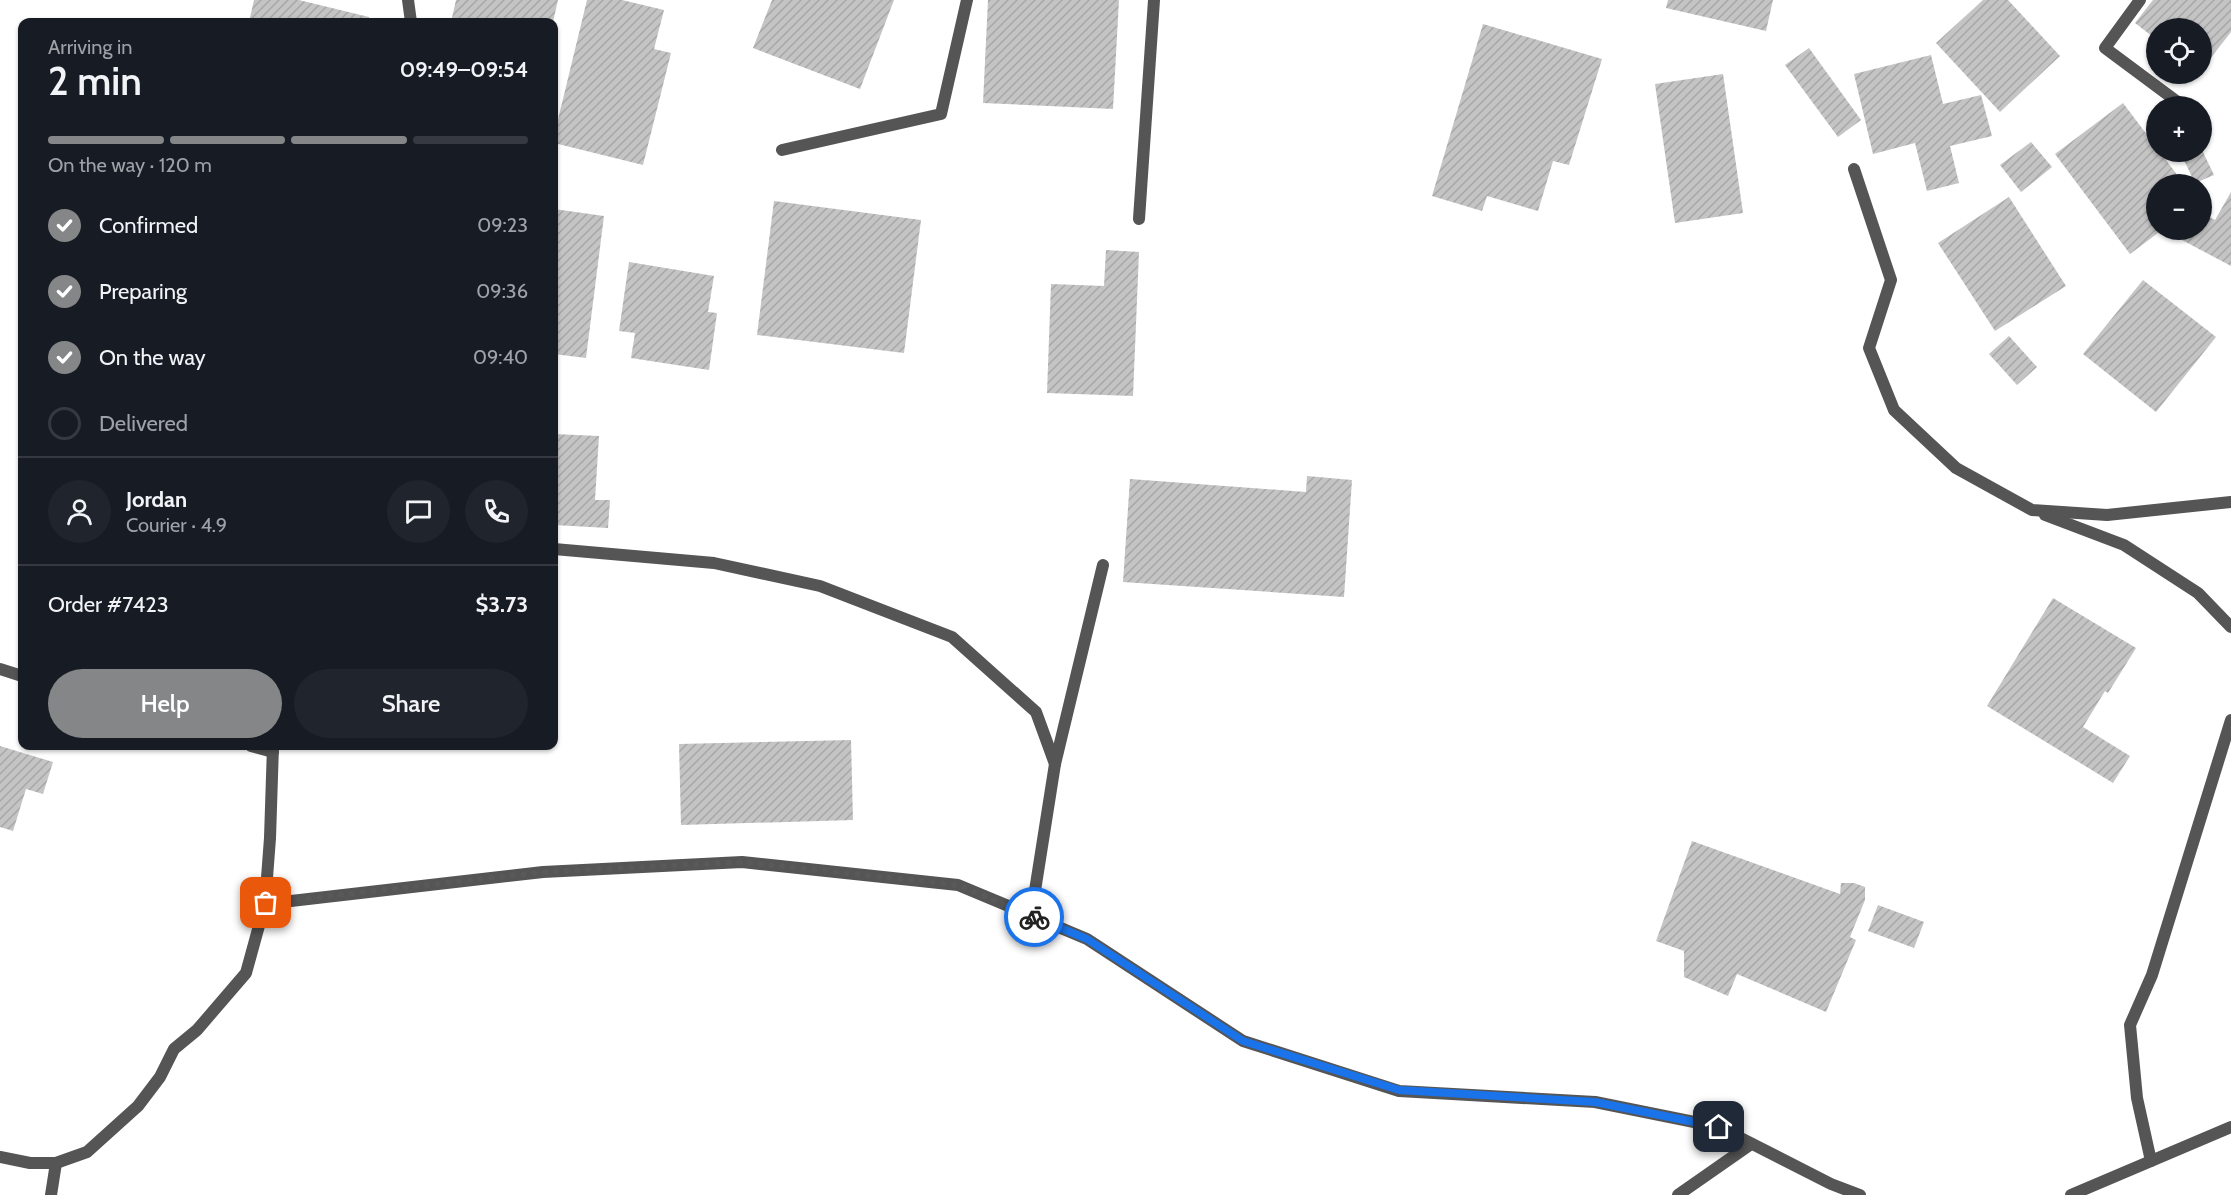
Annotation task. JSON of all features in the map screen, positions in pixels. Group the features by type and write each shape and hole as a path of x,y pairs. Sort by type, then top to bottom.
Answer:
{"street":[{"path":"408,0 410,18"},
{"path":"782,150 941,114 967,0"},
{"path":"1139,219 1154,0"},
{"path":"2140,0 2105,48 2170,96"},
{"path":"1854,170 1891,280 1869,348 1894,410 1956,468 2032,510 2124,545 2198,593 2231,627"},
{"path":"2032,510 2107,515 2231,502"},
{"path":"558,549 714,563 820,586 952,637 1036,712 1055,764"},
{"path":"1031,916 1055,764 1102,565"},
{"path":"0,669 18,675"},
{"path":"2151,1161 2137,1098 2130,1025 2152,975 2231,720"},
{"path":"0,1157 30,1163 56,1163 87,1152 138,1106 160,1077 174,1049 197,1029 246,973 266,903 273,750"},
{"path":"266,903 543,872 742,862 958,885 1087,939 1243,1041 1399,1090 1595,1102 1719,1127 1831,1184 1860,1195"},
{"path":"2071,1195 2231,1127"},
{"path":"1678,1195 1751,1144"},
{"path":"51,1195 56,1163"}],"building":[{"path":"254,0 299,0 369,17 369,18 250,18"},
{"path":"456,0 558,0 554,18 452,18"},
{"path":"587,0 622,0 664,10 654,49 671,53 643,165 558,144 558,120"},
{"path":"772,0 894,0 860,89 753,48"},
{"path":"988,0 1119,0 1113,109 983,103"},
{"path":"1668,0 1773,0 1766,31 1666,8"},
{"path":"1983,0 2008,0 2060,56 2000,112 1936,43"},
{"path":"2153,0 2231,0 2231,32 2212,56 2212,18 2146,18 2146,32 2135,23"},
{"path":"1483,24 1602,59 1569,165 1553,161 1538,211 1487,196 1482,211 1432,196"},
{"path":"1809,48 1861,120 1838,137 1785,65"},
{"path":"1931,55 1943,104 1981,95 1992,136 1950,146 1959,183 1927,191 1915,143 1873,154 1854,74"},
{"path":"1723,74 1743,213 1675,223 1655,84"},
{"path":"2123,103 2146,133 2146,162 2168,162 2176,174 2146,174 2146,240 2149,240 2130,254 2055,154"},
{"path":"2031,142 2052,167 2021,192 2000,165"},
{"path":"2185,162 2208,162 2214,175 2212,176 2212,174 2191,174"},
{"path":"2231,192 2231,266 2182,240 2212,240 2212,218 2215,220"},
{"path":"2009,197 2066,286 1995,331 1938,243"},
{"path":"774,201 921,220 904,353 757,335"},
{"path":"558,210 604,216 586,358 558,354"},
{"path":"1106,250 1139,252 1133,396 1047,393 1051,284 1104,286"},
{"path":"629,262 714,276 708,312 717,313 709,370 631,358 635,333 619,331"},
{"path":"2143,280 2216,337 2156,412 2083,354"},
{"path":"2009,336 2037,367 2017,385 1989,354"},
{"path":"558,434 599,436 595,500 610,500 608,528 558,525"},
{"path":"1307,476 1352,480 1344,597 1123,582 1130,479 1306,492"},
{"path":"2053,598 2136,648 2108,693 2105,691 2083,727 2130,756 2113,783 1987,706"},
{"path":"851,740 853,820 681,825 679,744"},
{"path":"0,746 53,762 43,794 26,789 13,831 0,827"},
{"path":"1692,841 1840,894 1841,883 1854,883 1865,887 1865,900 1850,937 1856,940 1826,1012 1737,974 1728,996 1684,977 1684,951 1656,941"},
{"path":"1878,905 1924,922 1914,948 1868,931"}],"way so far":[{"path":"266,903 543,872 742,862 958,885 1034,917"}],"route":[{"path":"1034,917 1087,939 1243,1041 1399,1090 1595,1102 1719,1127"}]}
